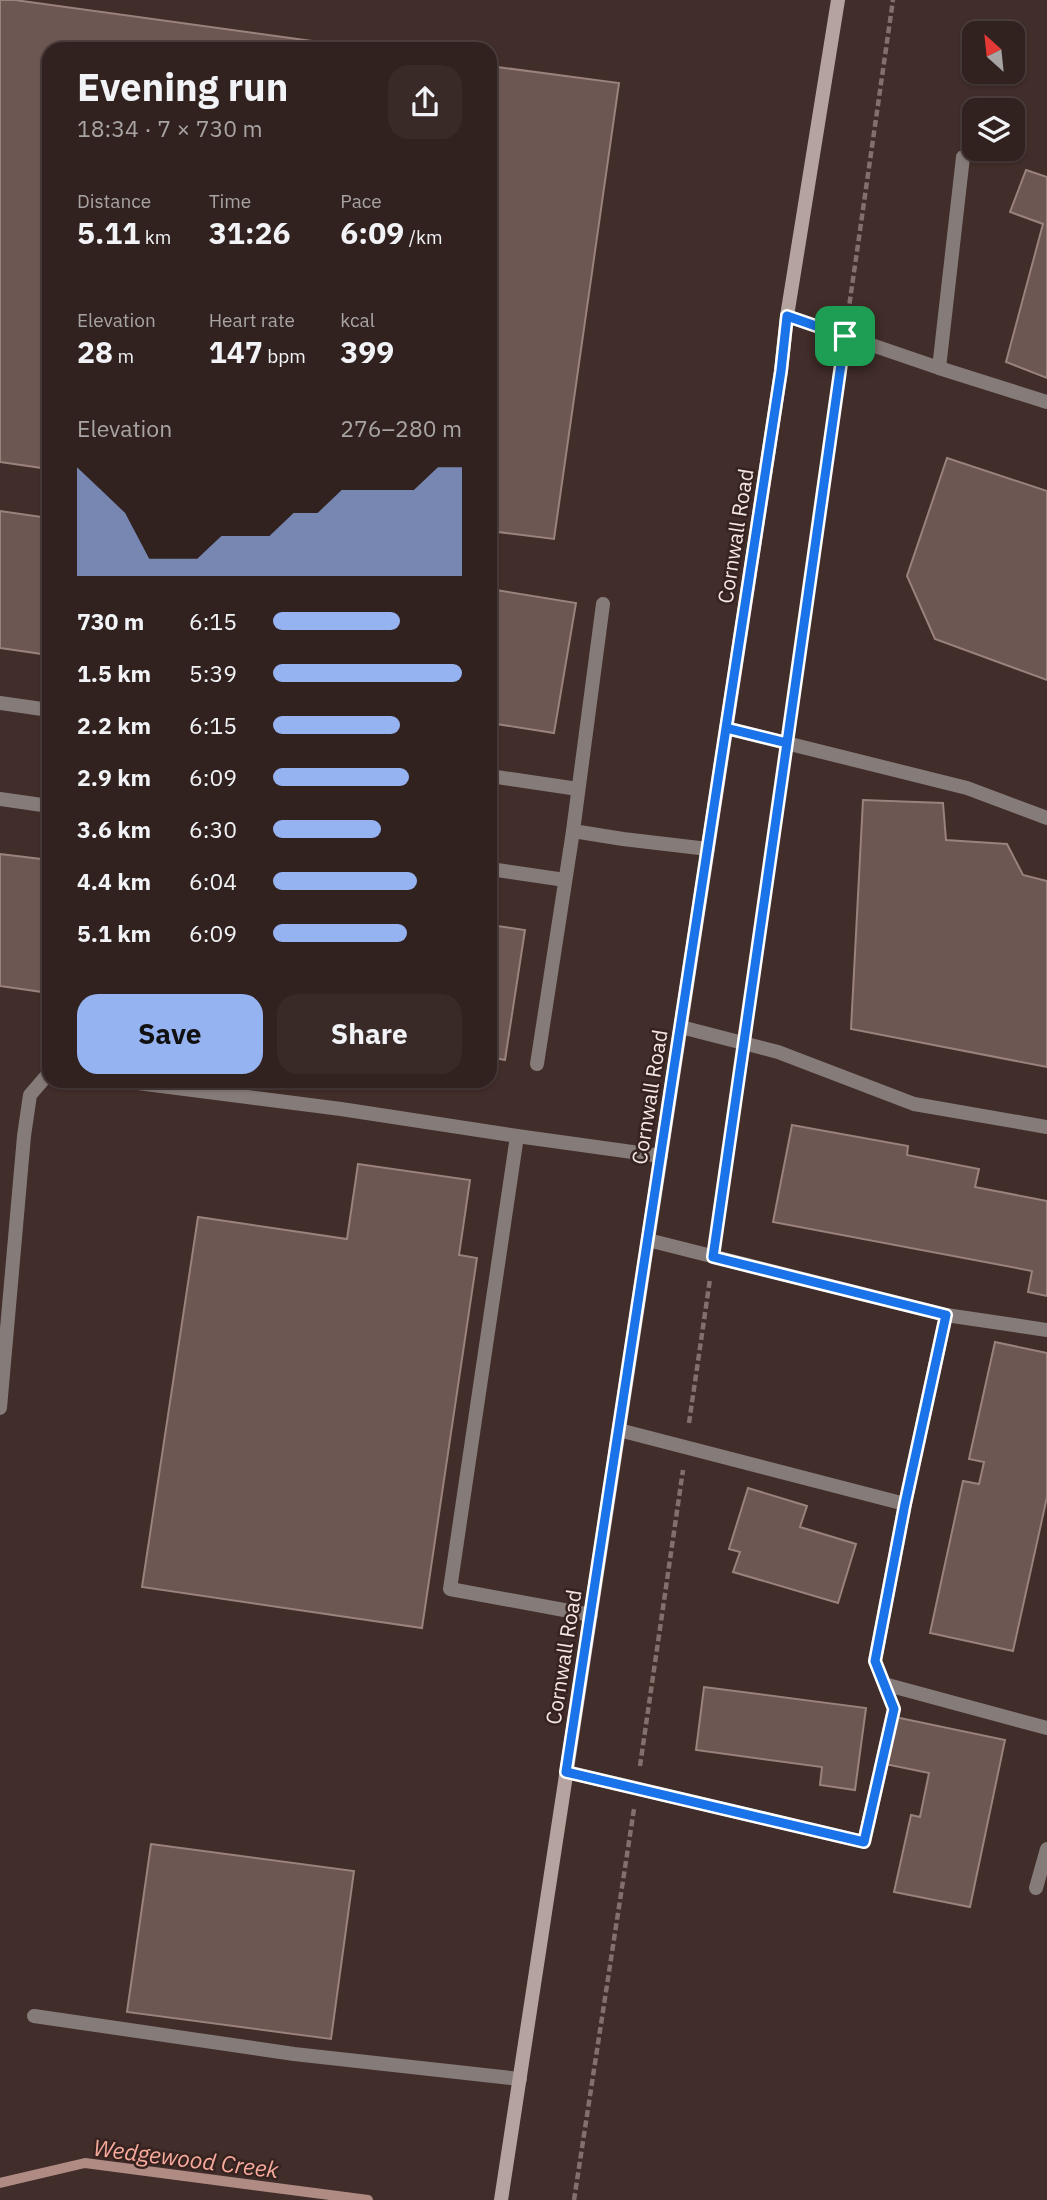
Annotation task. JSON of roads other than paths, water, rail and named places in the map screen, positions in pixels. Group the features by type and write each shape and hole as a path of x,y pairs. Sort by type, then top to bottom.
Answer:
{"main road":[{"name":"Cornwall Road","path":"501,2200 781,371 787,316 838,0"}],"lane":[{"path":"939,368 964,161"},
{"path":"787,316 1047,402"},
{"path":"537,1064 573,831 603,604"},
{"path":"0,703 42,709"},
{"path":"726,728 967,788 1047,818"},
{"path":"497,777 578,789"},
{"path":"0,799 42,805"},
{"path":"573,831 708,849"},
{"path":"497,870 565,880"},
{"path":"681,1027 778,1052 914,1104 1047,1127"},
{"path":"0,1408 24,1136 30,1095 42,1081"},
{"path":"177,1088 661,1156"},
{"path":"517,1136 450,1588 591,1615"},
{"path":"648,1240 946,1315 1047,1330"},
{"path":"566,1772 864,1842 894,1709 875,1661 905,1504 946,1315"},
{"path":"619,1430 905,1504"},
{"path":"884,1684 1047,1728"},
{"path":"1036,1888 1047,1849"},
{"path":"34,2016 294,2054 520,2079"}],"waterway":[{"name":"Wedgewood Creek","path":"0,2183 85,2163 368,2200"}]}
